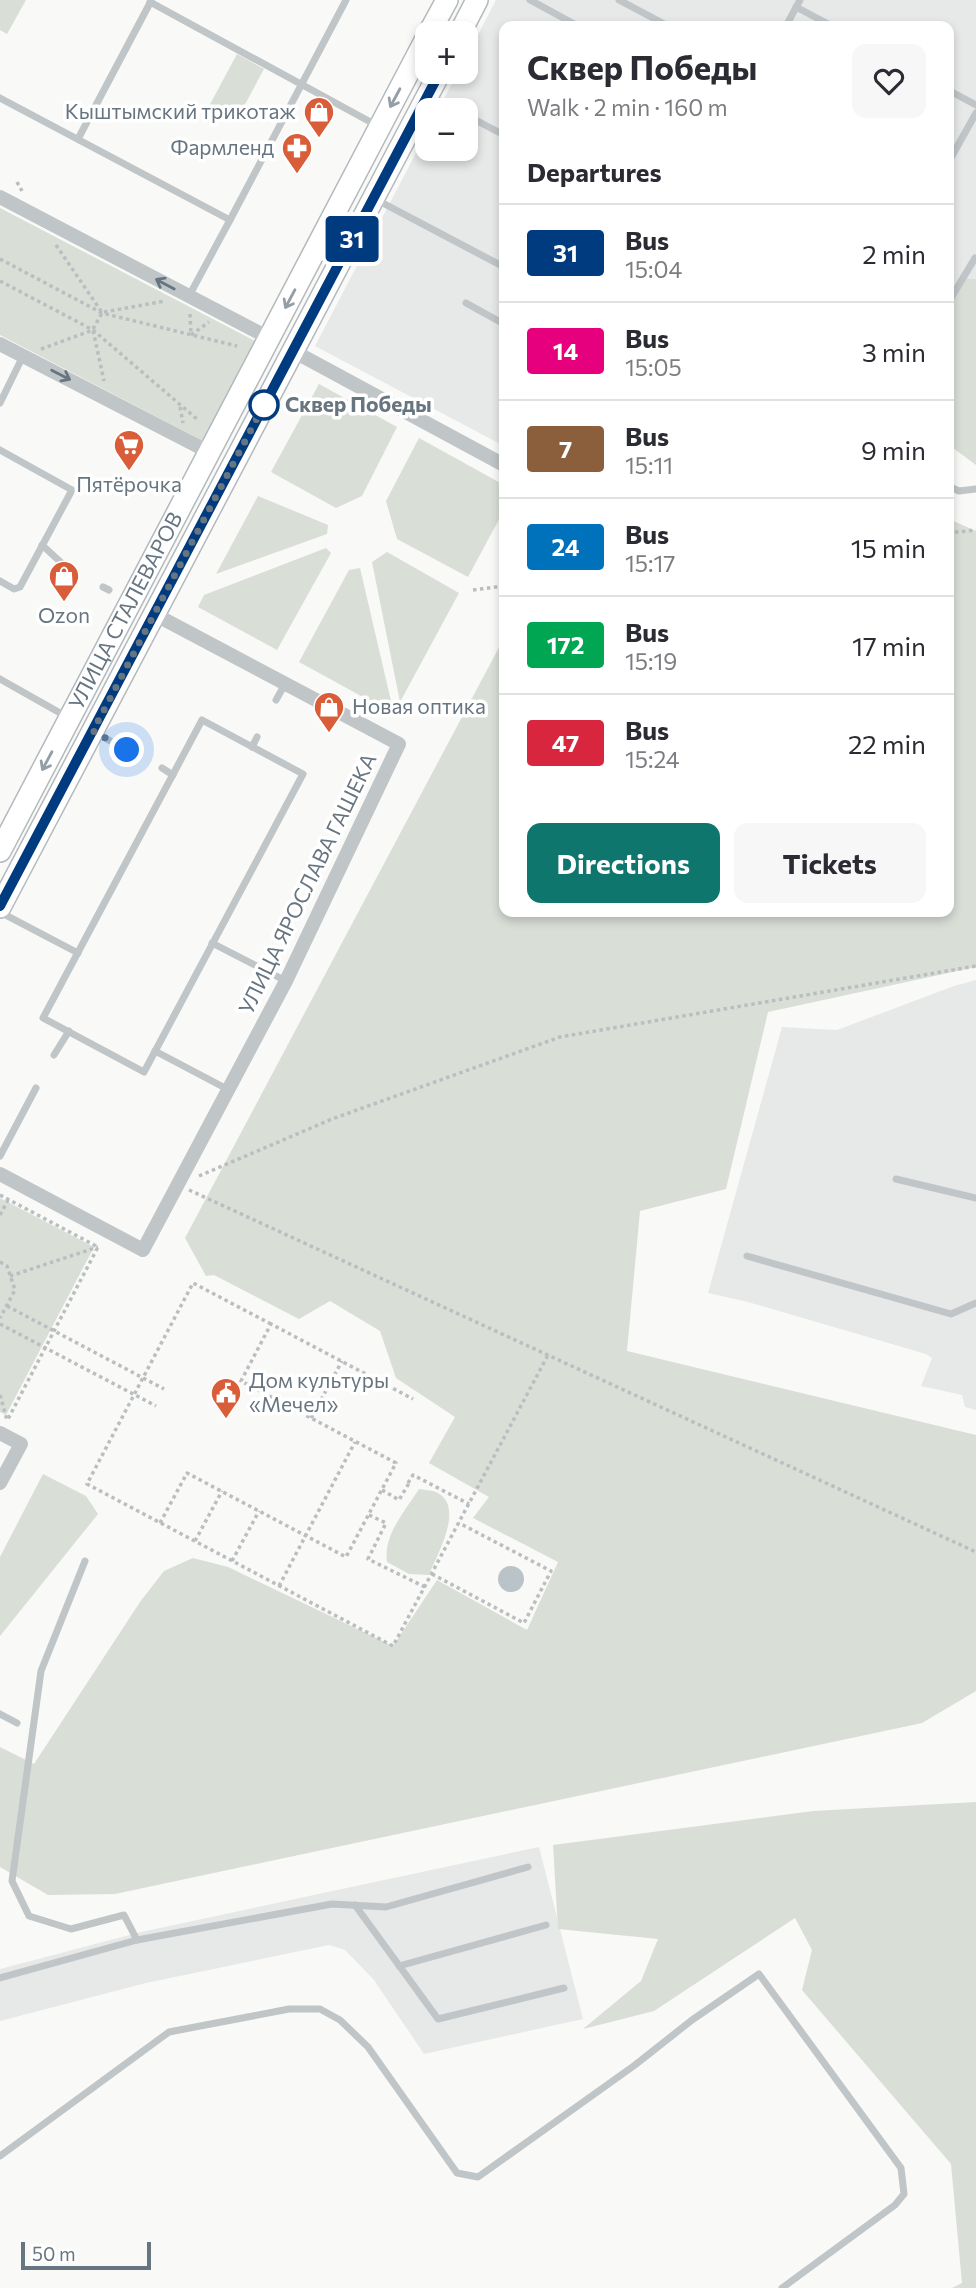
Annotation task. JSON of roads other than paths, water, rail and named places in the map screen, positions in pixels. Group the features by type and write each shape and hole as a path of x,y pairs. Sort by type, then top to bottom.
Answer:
{"main road":[{"name":"УЛИЦА СТАЛЕВАРОВ","path":"436,21 447,0"},
{"path":"466,21 477,0"},
{"name":"УЛИЦА СТАЛЕВАРОВ","path":"0,851 415,60"},
{"name":"УЛИЦА СТАЛЕВАРОВ","path":"0,906 433,84"},
{"path":"269,338 293,351"}],"street":[{"path":"0,197 269,338"},
{"path":"0,344 209,452"},
{"path":"293,351 499,462"},
{"name":"УЛИЦА ЯРОСЛАВА ГАШЕКА","path":"0,1174 143,1251 286,981 399,744 154,614"},
{"path":"0,1483 21,1444 4,1426"}],"lane":[{"path":"189,296 346,0"},
{"path":"530,0 570,21"},
{"path":"619,0 659,21"},
{"path":"78,139 151,1 380,127"},
{"path":"789,21 798,3 825,21"},
{"path":"954,93 976,105"},
{"path":"427,95 433,98"},
{"path":"0,98 230,220"},
{"path":"954,152 976,113"},
{"path":"478,121 499,132"},
{"path":"373,198 499,264"},
{"path":"954,293 975,258"},
{"path":"466,303 499,321"},
{"path":"0,403 23,356"},
{"path":"0,450 72,490 18,590 0,581"},
{"path":"954,489 959,491 976,489"},
{"path":"42,545 66,567"},
{"path":"0,679 69,719"},
{"path":"276,700 285,683"},
{"path":"202,720 303,774 144,1072 43,1018 173,775 202,720"},
{"path":"93,731 127,750"},
{"path":"252,747 257,737"},
{"path":"162,768 173,775"},
{"path":"0,912 78,953"},
{"path":"212,943 286,981"},
{"path":"54,1055 69,1031"},
{"path":"155,1051 229,1090"},
{"path":"0,1156 36,1088"},
{"path":"896,1179 976,1198"},
{"path":"747,1256 951,1314 976,1303"},
{"path":"85,1561 41,1671 12,1881 29,1916 71,1929 124,1915 136,1940"},
{"path":"0,1714 17,1723"},
{"path":"0,1978 136,1940 332,1904 386,1907 528,1867"},
{"path":"355,1905 438,2019 564,1988"},
{"path":"399,1966 545,1925"},
{"path":"0,2156 169,2032 289,2009 320,2009 340,2020 368,2047 457,2173 478,2177 759,1974 901,2168 904,2194 895,2205 782,2288"}],"place":[{"name":"Кыштымский трикотаж","path":"319,139"},
{"name":"Фармленд","path":"297,175"},
{"name":"Сквер Победы","path":"264,405"},
{"name":"Пятёрочка","path":"129,472"},
{"name":"Ozon","path":"64,603"},
{"name":"Новая оптика","path":"329,734"},
{"name":"Дом культуры «Мечел»","path":"226,1420"}]}
